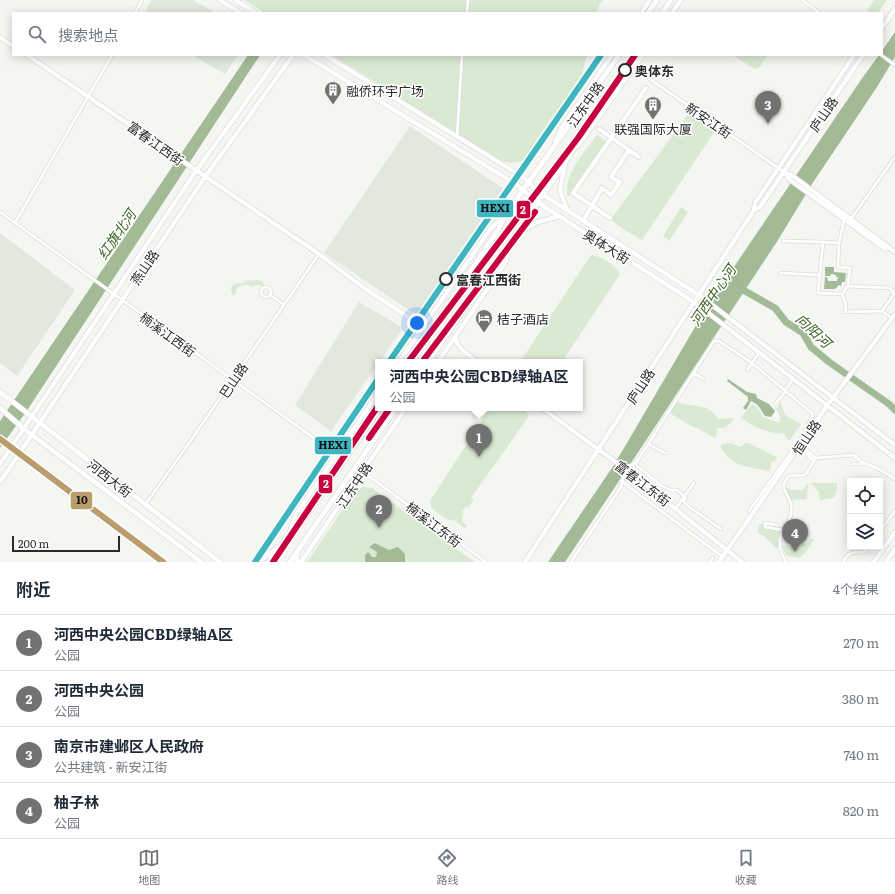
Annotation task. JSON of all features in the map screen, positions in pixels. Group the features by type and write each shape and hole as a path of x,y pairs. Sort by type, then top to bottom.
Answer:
{"main road":[{"path":"220,0 238,12"},
{"path":"235,0 254,12"},
{"path":"642,12 650,0"},
{"path":"649,12 657,0"},
{"path":"663,12 671,0"},
{"path":"673,12 681,0"},
{"path":"883,27 895,9"},
{"path":"0,37 12,45"},
{"name":"富春江西街","path":"29,56 319,254 364,288 423,327"},
{"name":"燕山路","path":"0,464 196,171 279,56"},
{"name":"燕山路","path":"0,482 205,177 291,56"},
{"name":"奥体大街","path":"306,56 516,184 522,191 537,202 694,302 895,458"},
{"name":"奥体大街","path":"327,56 521,176 542,194 699,295 895,445"},
{"name":"江东中路","path":"551,153 562,127 611,56"},
{"name":"江东中路","path":"412,359 498,230 506,214 528,182 551,153 618,56"},
{"name":"江东中路","path":"566,161 633,56"},
{"name":"江东中路","path":"430,359 542,194 642,56"},
{"name":"庐山路","path":"754,210 755,203 853,56"},
{"name":"庐山路","path":"525,562 754,210 760,206 784,172 862,56"},
{"path":"610,218 573,194 646,88"},
{"path":"599,129 639,157"},
{"path":"583,221 602,188 612,195 620,182 611,176 629,150"},
{"path":"566,161 560,190 567,210"},
{"name":"新安江街","path":"784,172 895,252"},
{"name":"新安江街","path":"812,193 844,220 885,249 887,246"},
{"name":"江东中路","path":"401,359 491,228 506,214"},
{"path":"513,236 538,222 560,216"},
{"name":"江东中路","path":"440,359 505,263 513,236"},
{"name":"恒山路","path":"719,562 833,397 894,316"},
{"path":"455,336 456,343 462,350 474,359"},
{"name":"河西大街","path":"0,392 218,561 225,562"},
{"name":"江东中路","path":"289,535 294,516 375,397"},
{"name":"河西大街","path":"0,408 24,429 201,562"},
{"name":"江东中路","path":"269,562 281,544 304,519 378,411"},
{"name":"江东中路","path":"290,562 394,411"},
{"name":"江东中路","path":"301,562 404,411"},
{"name":"富春江东街","path":"546,411 626,469 742,562"},
{"path":"874,562 895,532"},
{"path":"258,562 281,544"},
{"path":"889,561 895,549"},
{"path":"297,562 298,551"}],"street":[{"path":"136,12 142,0"},
{"path":"467,12 468,0"},
{"path":"802,0 819,12"},
{"path":"15,223 111,56"},
{"path":"457,137 462,56"},
{"path":"882,56 895,65"},
{"name":"新安江街","path":"634,68 784,172"},
{"path":"851,219 895,157"},
{"name":"楠溪江西街","path":"0,212 336,454"},
{"path":"842,294 848,286 850,268 838,267 839,243 844,220"},
{"path":"783,241 839,243"},
{"path":"823,242 818,293 842,294"},
{"name":"巴山路","path":"145,505 319,254"},
{"path":"780,273 820,275"},
{"path":"848,286 890,288 894,294 882,311"},
{"path":"842,294 846,304 845,312 882,311 894,316"},
{"path":"270,295 283,304"},
{"path":"571,562 621,487 621,481 626,469 636,462 714,341 719,341 752,363 813,414 800,440 749,511"},
{"path":"747,370 759,353"},
{"path":"693,373 704,379"},
{"path":"776,404 793,380"},
{"path":"648,444 665,453"},
{"path":"799,446 815,459 853,455 862,462 877,468 895,479"},
{"path":"786,562 781,555 779,546 781,534 790,522 792,506 783,489 785,481 788,476 805,475 815,459"},
{"path":"852,464 862,464 862,462"},
{"path":"637,466 662,486 671,490 677,490 686,498 683,502 720,529"},
{"name":"楠溪江东街","path":"363,472 486,562"},
{"path":"621,481 723,557"},
{"path":"676,508 694,483"},
{"path":"883,527 895,511"},
{"path":"777,524 765,523 765,527 783,530"},
{"path":"843,562 847,554 852,552 864,552 866,550"},
{"path":"709,562 713,558"}],"shaded area":[{"path":"152,0 193,0 214,12 145,12"},
{"path":"245,0 603,0 599,5 597,12 263,12"},
{"path":"874,0 887,0 879,12 867,12"},
{"path":"895,32 895,57 877,87 812,184 778,240 565,562 548,562 614,465 708,305 863,77 878,56 883,56 883,50"},
{"path":"194,56 237,56 225,74"},
{"path":"247,56 259,56 28,409 0,448 0,421"},
{"path":"334,56 587,56 581,78 527,160 511,163 498,160"},
{"path":"734,56 767,56 759,68 754,69"},
{"path":"689,113 715,131 642,240 618,226 611,219"},
{"path":"410,126 504,189 418,316 324,253"},
{"path":"597,135 606,141 568,197 568,181 571,173 581,156"},
{"path":"681,207 688,212 669,241 663,236"},
{"path":"0,233 75,290 17,376 0,363"},
{"path":"591,255 599,257 615,267 620,274 564,359 522,359"},
{"path":"825,267 834,267 834,272 846,273 845,282 842,282 841,286 839,285 835,289 824,289 825,277 827,277 828,281 837,281 838,277 831,274 830,276 825,276"},
{"path":"244,281 262,281 265,286 256,285 252,287 243,285 237,288 236,294 232,296 231,288 234,284 244,283"},
{"path":"359,302 403,328 381,359 375,359 375,368 331,431 295,405"},
{"path":"728,379 747,392 756,394 757,398 769,404 775,411 771,417 765,416 758,405 751,401 746,410 743,408 748,401 748,397 727,381"},
{"path":"780,401 785,415 801,424 789,441 784,434 761,429 741,418 752,404 758,408 763,417 780,422 780,416 775,407 778,408"},
{"path":"676,402 699,406 710,410 718,419 734,419 725,428 717,428 716,437 714,438 670,413"},
{"path":"488,411 526,411 529,416 471,498 474,500 468,508 466,506 462,512 462,521 467,526 465,528 456,522 459,516 455,521 446,519 432,509 430,501"},
{"path":"731,443 740,447 745,443 749,443 777,457 775,461 771,462 771,468 769,471 742,465 731,459 721,448 722,444"},
{"path":"811,483 837,483 837,491 833,498 820,500 818,491"},
{"path":"808,484 807,499 791,500 787,496 785,486 791,490 803,490"},
{"path":"363,487 372,488 475,562 307,562 354,493"},
{"path":"764,523 765,527 782,530 777,549 764,536 758,533 759,525"},
{"path":"810,539 814,539 806,552 799,558 787,556 782,547 782,545 790,546 808,543"},
{"path":"375,543 389,550 398,547 405,554 405,562 365,562 365,555 368,552 372,557 376,557 377,552 369,547"}],"waterway":[{"name":"向阳河","path":"736,286 775,308 786,322 803,333 811,347 895,410"}],"transit line":[{"name":"HEXI","path":"391,359 600,56"},
{"name":"2","path":"410,359 578,138 634,56"},
{"name":"2","path":"424,359 535,212"},
{"name":"HEXI","path":"255,562 375,383"},
{"name":"2","path":"273,562 375,410"},
{"name":"2","path":"369,438 388,411"},
{"name":"10","path":"0,439 163,562"}],"place":[{"name":"奥体东","path":"625,70"},
{"name":"融侨环宇广场","path":"333,105"},
{"name":"联强国际大厦","path":"653,120"},
{"name":"南京市建邺区人民政府","path":"768,124"},
{"name":"富春江西街","path":"446,279"},
{"name":"桔子酒店","path":"484,333"},
{"name":"河西中央公园CBD绿轴A区","path":"479,457"},
{"name":"河西中央公园","path":"379,528"},
{"name":"柚子林","path":"795,552"}],"water label":[{"name":"红旗北河","path":"116,234"},
{"name":"河西中心河","path":"712,295"}]}
